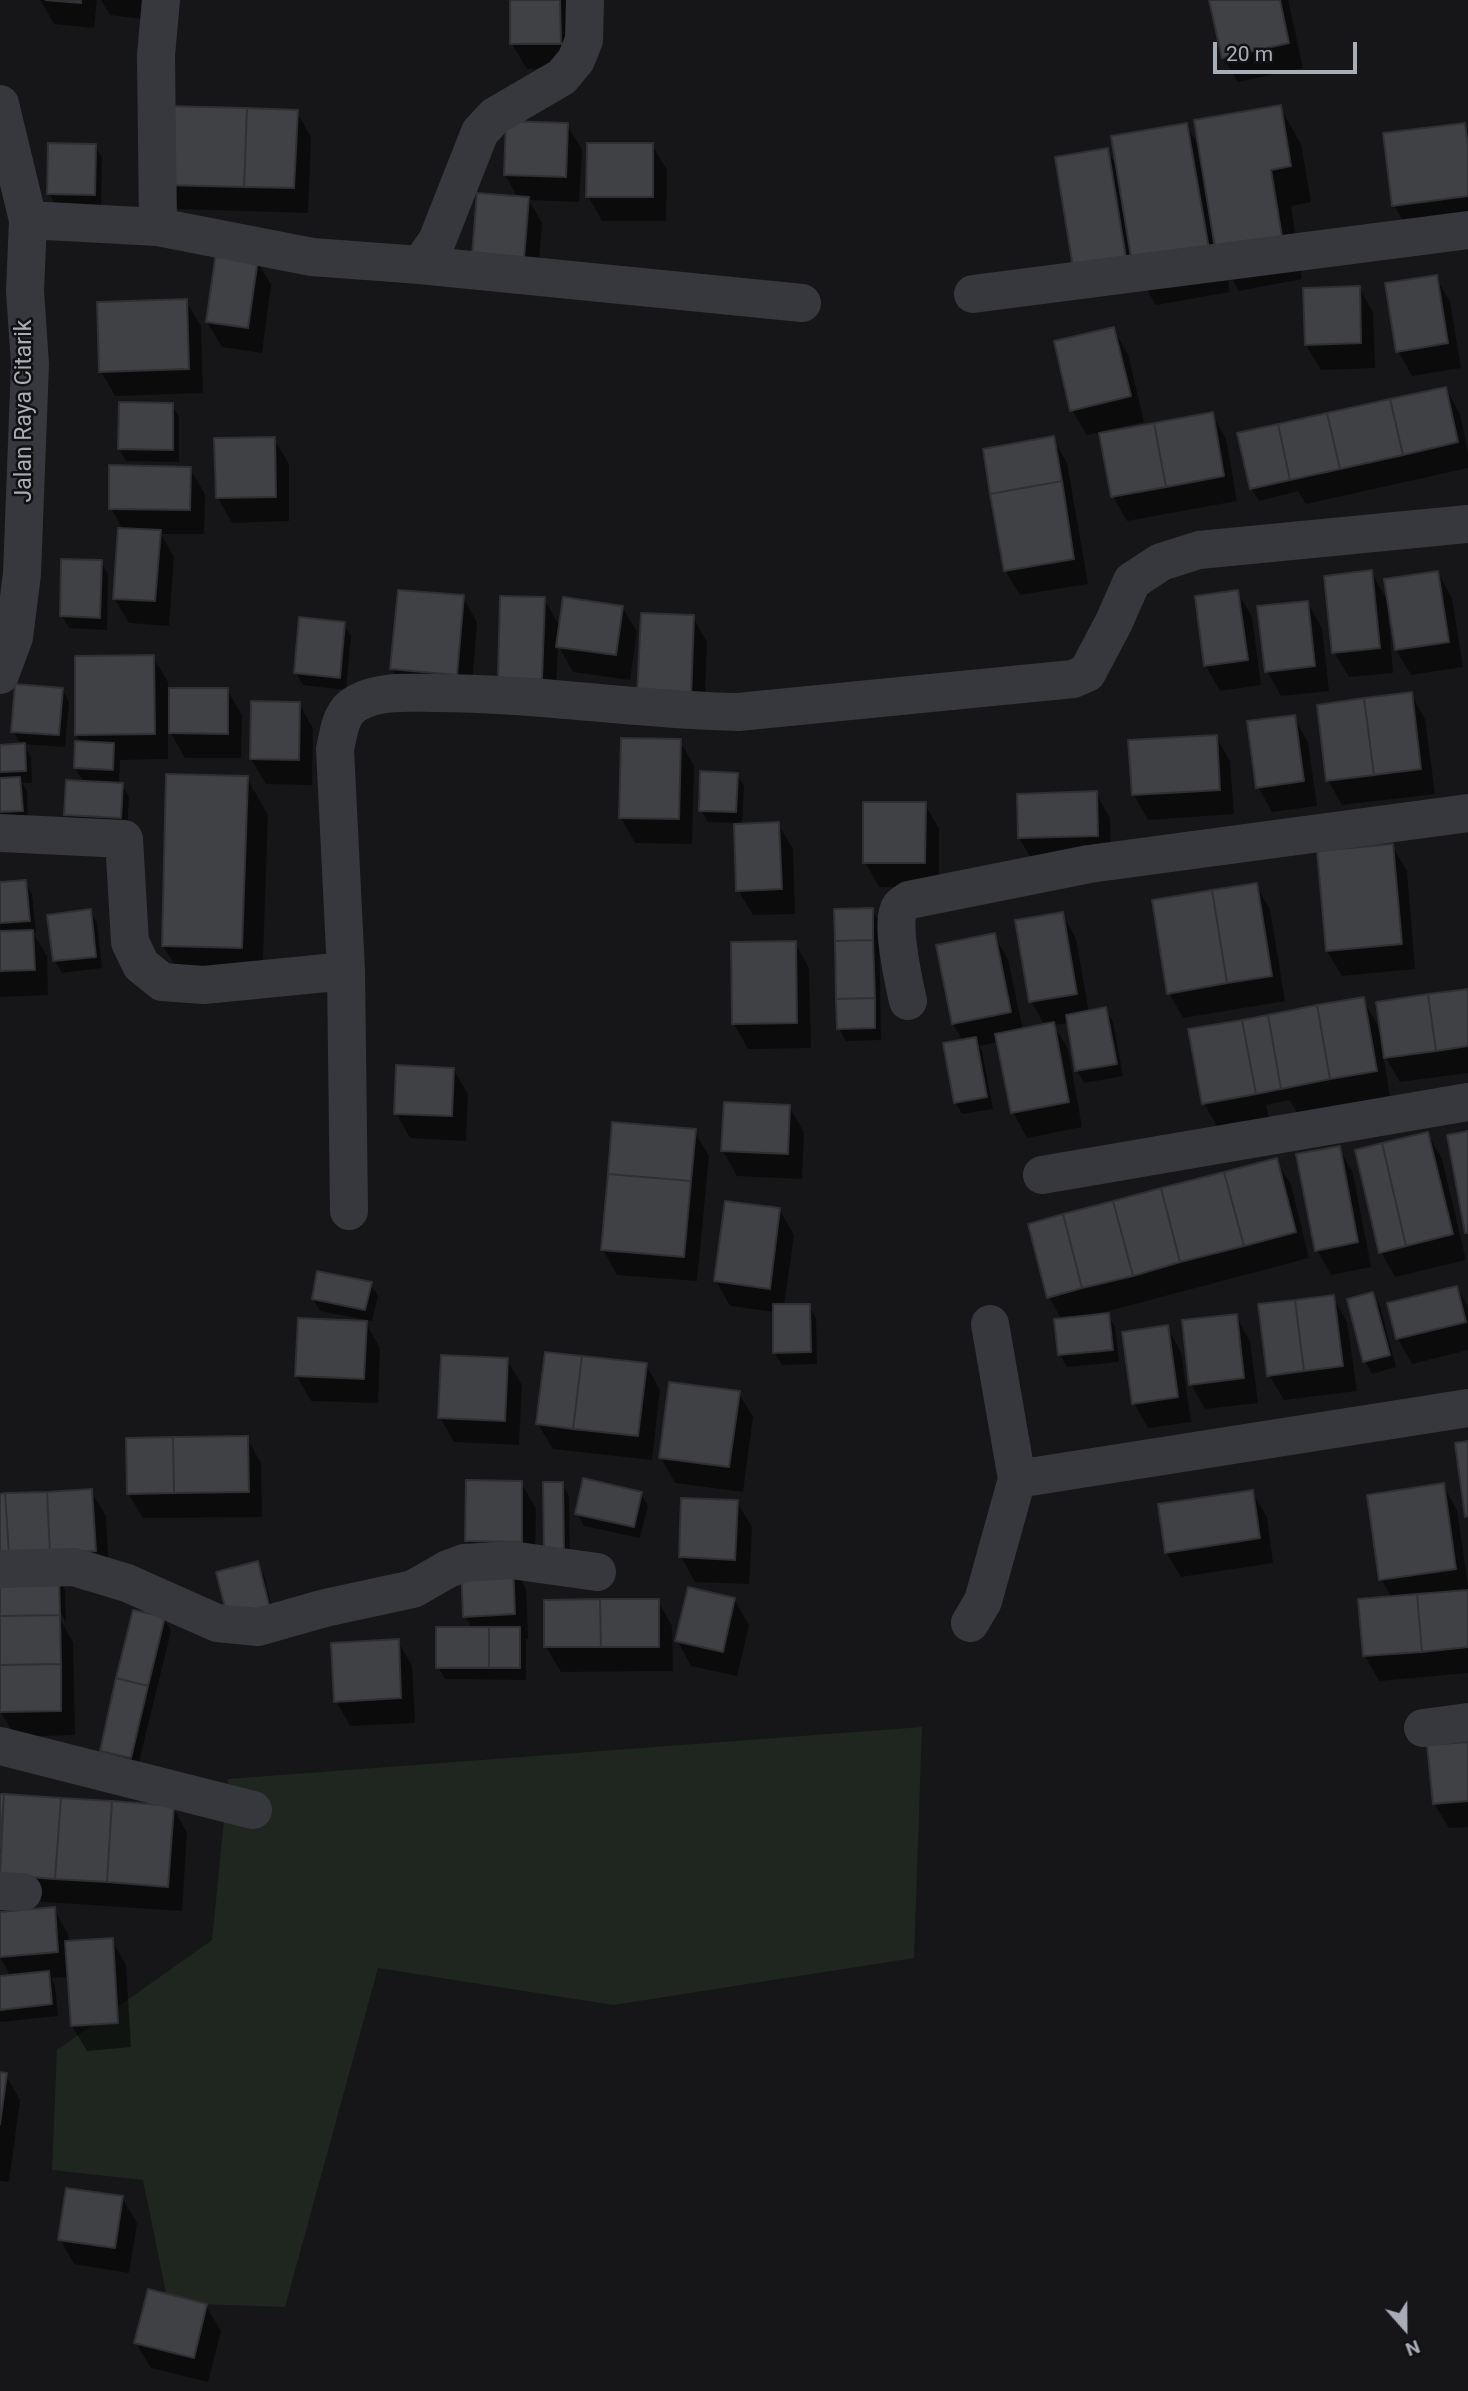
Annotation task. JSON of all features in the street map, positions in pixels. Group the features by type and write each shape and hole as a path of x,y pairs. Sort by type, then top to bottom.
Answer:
{"street":[{"path":"158,227 156,55 161,0"},
{"path":"420,265 437,241 480,132 495,116 562,77 576,60 584,40 586,0"},
{"name":"Jalan Raya Citarik","path":"0,104 28,220 24,291 30,364 13,502 22,574 14,637 0,675"},
{"path":"28,220 158,227 312,257 420,265 802,303"},
{"path":"973,294 1468,230"},
{"path":"349,1211 346,971 335,749 343,716 355,704 386,693 481,693 684,711 738,712 1073,679 1087,673 1132,581 1161,562 1199,550 1468,524"},
{"path":"908,1001 899,952 897,920 899,908 909,900 1089,864 1468,813"},
{"path":"0,833 124,839 130,942 141,965 162,982 204,985 346,971"},
{"path":"1042,1175 1468,1102"},
{"path":"970,1623 983,1601 1017,1479 990,1324"},
{"path":"1017,1479 1468,1408"},
{"path":"0,1569 74,1567 127,1583 218,1623 258,1627 325,1608 412,1589 464,1563 511,1560 597,1572"},
{"path":"1423,1728 1468,1722"},
{"path":"0,1746 253,1810"}],"shaded area":[{"path":"922,1727 914,1958 613,2005 378,1968 285,2307 168,2303 143,2180 52,2170 57,2050 212,1940 228,1779"}],"building":[{"path":"46,0 81,0 81,3"},
{"path":"510,0 560,0 561,44 510,44"},
{"path":"1209,0 1280,0 1289,43 1222,58"},
{"path":"1281,105 1291,166 1271,170 1283,243 1216,254 1194,120"},
{"path":"165,106 247,108 244,187 162,185"},
{"path":"247,108 298,110 294,188 244,187"},
{"path":"506,121 568,123 566,177 504,175"},
{"path":"1187,123 1210,255 1133,269 1111,136"},
{"path":"1465,123 1468,144 1468,196 1392,206 1383,133"},
{"path":"48,143 96,144 95,195 47,194"},
{"path":"587,143 653,143 653,197 586,197"},
{"path":"1108,148 1126,258 1073,267 1055,157"},
{"path":"477,193 529,197 524,259 472,255"},
{"path":"216,253 258,259 248,328 206,322"},
{"path":"1437,275 1448,343 1396,352 1385,283"},
{"path":"1360,286 1361,343 1305,345 1303,288"},
{"path":"187,299 189,369 99,372 97,302"},
{"path":"1114,327 1131,396 1070,411 1054,341"},
{"path":"1446,387 1458,442 1403,455 1390,399"},
{"path":"1390,399 1403,455 1340,469 1327,413"},
{"path":"119,402 173,403 173,450 118,449"},
{"path":"1213,412 1224,476 1166,487 1154,423"},
{"path":"1327,413 1340,469 1290,480 1278,424"},
{"path":"1154,423 1166,487 1111,497 1099,433"},
{"path":"1278,424 1290,480 1250,489 1237,433"},
{"path":"1054,436 1062,481 990,494 983,449"},
{"path":"275,437 276,497 216,498 214,438"},
{"path":"109,465 191,467 190,510 109,509"},
{"path":"1062,481 1074,559 1004,571 990,494"},
{"path":"118,528 161,530 155,601 113,599"},
{"path":"61,559 102,560 100,618 60,616"},
{"path":"1372,570 1380,648 1332,653 1324,576"},
{"path":"1438,571 1449,642 1395,650 1384,579"},
{"path":"398,590 464,595 457,675 390,669"},
{"path":"1238,590 1248,660 1204,666 1195,596"},
{"path":"500,596 545,597 542,680 498,678"},
{"path":"563,597 623,606 616,655 556,647"},
{"path":"1308,601 1315,666 1265,672 1257,606"},
{"path":"641,613 694,615 691,699 637,697"},
{"path":"299,617 345,622 340,678 294,673"},
{"path":"154,655 155,734 75,735 75,656"},
{"path":"15,684 63,688 59,735 11,732"},
{"path":"169,688 228,688 228,734 169,733"},
{"path":"1412,692 1421,769 1374,775 1364,698"},
{"path":"1364,698 1374,775 1326,781 1317,705"},
{"path":"251,701 300,702 299,760 250,759"},
{"path":"1295,715 1304,781 1256,788 1247,721"},
{"path":"1217,735 1220,790 1132,795 1128,740"},
{"path":"621,738 681,739 679,819 619,818"},
{"path":"75,741 114,743 113,770 74,768"},
{"path":"25,743 26,771 0,772 0,745"},
{"path":"700,771 738,773 736,812 699,811"},
{"path":"166,774 248,776 242,948 162,946"},
{"path":"20,777 23,811 0,812 0,778"},
{"path":"66,780 123,783 121,818 64,815"},
{"path":"1097,791 1098,836 1018,838 1017,794"},
{"path":"863,802 926,802 925,863 863,863"},
{"path":"779,822 782,889 736,891 734,824"},
{"path":"1393,844 1402,944 1326,951 1317,851"},
{"path":"26,880 30,921 0,923 0,882"},
{"path":"1257,883 1272,976 1227,983 1212,890"},
{"path":"1212,890 1227,983 1167,994 1152,900"},
{"path":"873,908 873,940 835,941 834,909"},
{"path":"91,909 96,957 53,961 47,915"},
{"path":"1063,912 1077,994 1029,1002 1015,920"},
{"path":"33,930 35,970 0,971 0,931"},
{"path":"995,933 1011,1012 952,1024 936,945"},
{"path":"873,940 875,998 836,999 835,941"},
{"path":"796,941 797,1023 732,1024 731,942"},
{"path":"1468,989 1468,1046 1436,1051 1428,994"},
{"path":"1428,994 1436,1051 1384,1058 1376,1002"},
{"path":"1364,997 1377,1071 1330,1079 1317,1005"},
{"path":"875,998 875,1028 837,1029 836,999"},
{"path":"1317,1005 1330,1079 1281,1089 1268,1015"},
{"path":"1106,1007 1117,1064 1075,1071 1066,1015"},
{"path":"1268,1015 1281,1089 1256,1094 1242,1020"},
{"path":"1242,1020 1256,1094 1202,1104 1188,1029"},
{"path":"1054,1022 1069,1102 1011,1113 995,1034"},
{"path":"976,1037 987,1097 954,1103 943,1043"},
{"path":"396,1065 454,1068 452,1116 394,1114"},
{"path":"724,1102 790,1105 788,1154 721,1151"},
{"path":"612,1122 696,1129 691,1181 608,1174"},
{"path":"1468,1131 1468,1233 1465,1233 1447,1135"},
{"path":"1428,1132 1453,1234 1406,1246 1382,1143"},
{"path":"1382,1143 1406,1246 1379,1253 1355,1150"},
{"path":"1340,1146 1358,1242 1315,1251 1296,1154"},
{"path":"1277,1158 1296,1232 1244,1246 1224,1172"},
{"path":"1224,1172 1244,1246 1180,1262 1161,1188"},
{"path":"608,1174 691,1181 684,1257 601,1250"},
{"path":"1161,1188 1180,1262 1133,1276 1113,1201"},
{"path":"725,1201 780,1208 770,1289 714,1281"},
{"path":"1113,1201 1133,1276 1082,1288 1063,1214"},
{"path":"1063,1214 1082,1288 1047,1298 1028,1224"},
{"path":"317,1271 372,1282 365,1310 312,1299"},
{"path":"1457,1286 1466,1322 1396,1339 1387,1303"},
{"path":"1373,1292 1390,1355 1363,1362 1347,1299"},
{"path":"1334,1295 1343,1366 1304,1371 1295,1300"},
{"path":"1295,1300 1304,1371 1267,1376 1258,1304"},
{"path":"773,1304 810,1304 811,1352 773,1353"},
{"path":"1109,1313 1113,1350 1058,1355 1054,1319"},
{"path":"1237,1314 1244,1378 1189,1385 1182,1320"},
{"path":"298,1318 367,1321 364,1379 295,1376"},
{"path":"1168,1325 1178,1397 1132,1404 1122,1332"},
{"path":"545,1352 582,1356 573,1429 536,1424"},
{"path":"441,1355 508,1358 505,1421 438,1418"},
{"path":"582,1356 647,1363 638,1436 573,1429"},
{"path":"669,1382 740,1391 729,1467 659,1458"},
{"path":"248,1436 249,1492 174,1493 173,1437"},
{"path":"173,1437 174,1493 127,1494 126,1438"},
{"path":"1468,1441 1468,1516 1465,1517 1455,1443"},
{"path":"583,1478 642,1492 634,1527 575,1514"},
{"path":"466,1480 522,1481 522,1542 465,1541"},
{"path":"543,1482 563,1482 564,1555 544,1556"},
{"path":"1444,1483 1456,1569 1379,1580 1367,1495"},
{"path":"92,1489 96,1551 50,1553 47,1492"},
{"path":"1253,1490 1260,1538 1165,1553 1158,1504"},
{"path":"47,1492 50,1553 9,1555 5,1493"},
{"path":"5,1493 9,1555 0,1556 0,1494"},
{"path":"681,1498 738,1500 735,1560 679,1557"},
{"path":"258,1561 270,1609 228,1619 216,1572"},
{"path":"513,1562 515,1614 463,1617 461,1565"},
{"path":"59,1576 60,1615 0,1616 0,1577"},
{"path":"688,1587 735,1598 723,1652 675,1641"},
{"path":"1468,1590 1468,1647 1422,1652 1417,1594"},
{"path":"1417,1594 1422,1652 1363,1656 1358,1599"},
{"path":"600,1599 601,1647 544,1647 544,1600"},
{"path":"600,1599 659,1599 659,1647 601,1647"},
{"path":"133,1610 165,1617 148,1686 116,1678"},
{"path":"60,1615 61,1664 0,1665 0,1616"},
{"path":"436,1627 489,1627 489,1668 436,1668"},
{"path":"489,1627 520,1627 520,1668 489,1668"},
{"path":"399,1639 401,1698 334,1702 331,1643"},
{"path":"61,1664 61,1711 0,1712 0,1665"},
{"path":"116,1678 148,1686 131,1758 100,1751"},
{"path":"1468,1742 1468,1801 1433,1804 1427,1745"},
{"path":"0,1794 4,1794 0,1848"},
{"path":"4,1794 61,1798 55,1879 0,1875"},
{"path":"61,1798 112,1801 107,1882 55,1879"},
{"path":"112,1801 174,1806 168,1887 107,1882"},
{"path":"55,1907 58,1952 0,1957 0,1912"},
{"path":"113,1938 118,2023 71,2026 65,1941"},
{"path":"49,1971 52,2004 0,2010 0,1976"},
{"path":"0,2072 7,2073 0,2124"},
{"path":"66,2188 123,2196 115,2248 58,2240"},
{"path":"148,2289 207,2304 194,2358 134,2343"}]}
